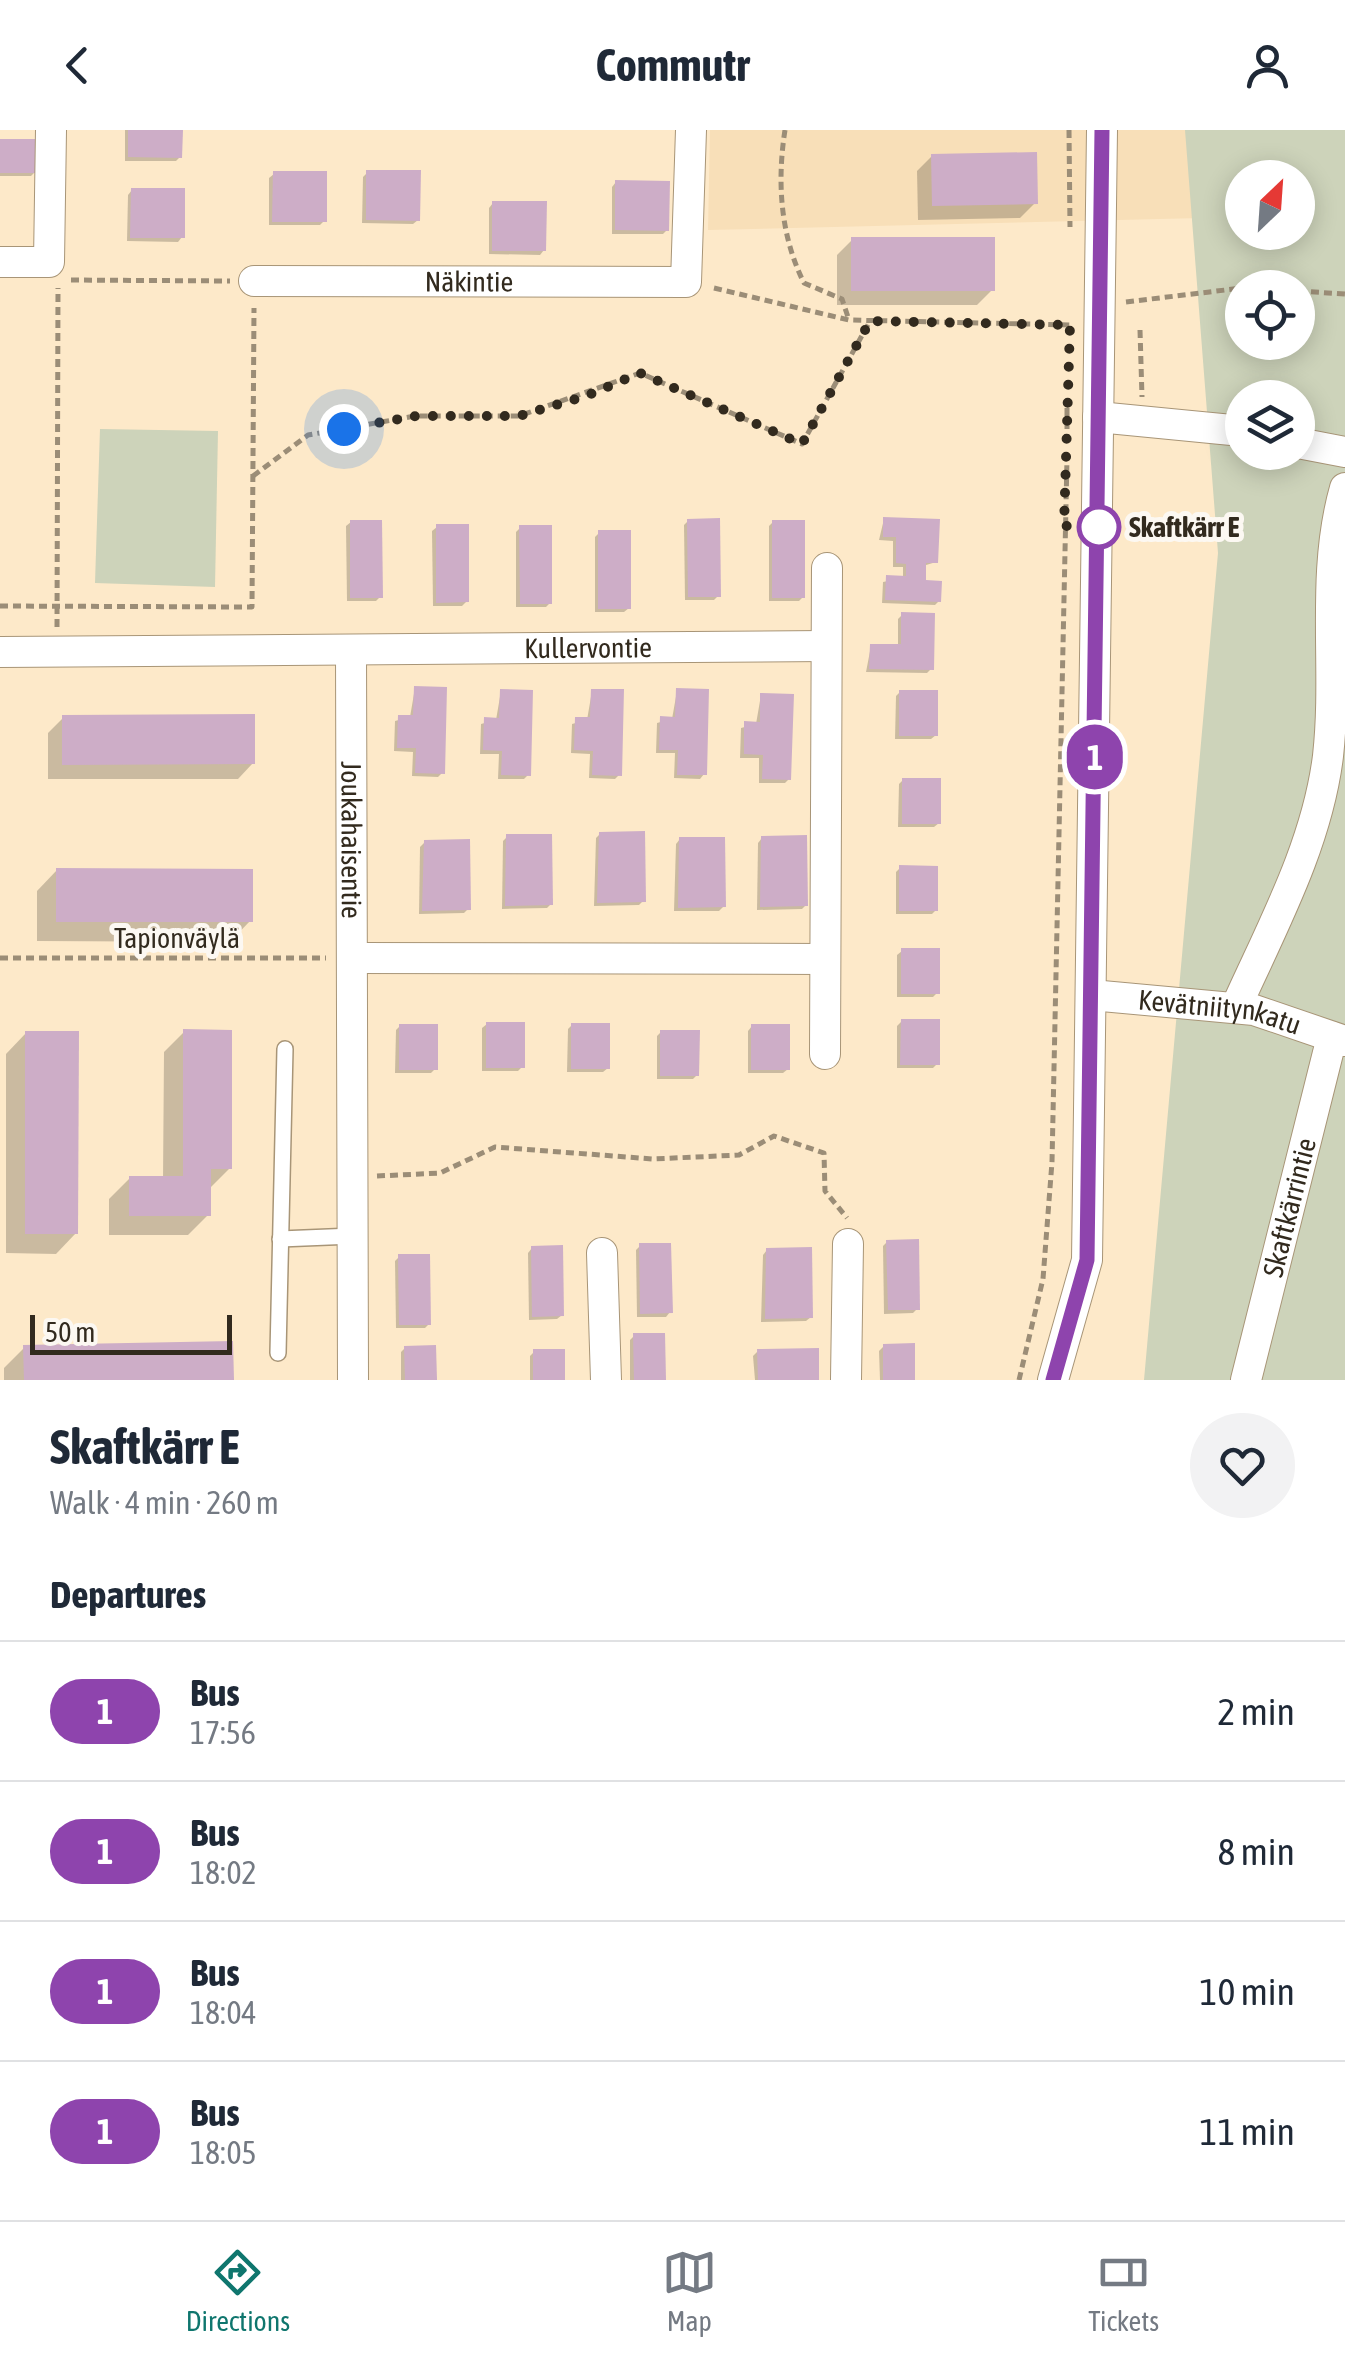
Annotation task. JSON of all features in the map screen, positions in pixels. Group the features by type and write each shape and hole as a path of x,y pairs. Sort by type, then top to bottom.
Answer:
{"street":[{"path":"0,262 53,271 52,130"},
{"path":"686,282 691,130"},
{"path":"1053,1380 1087,1260 1102,130"},
{"name":"Näkintie","path":"254,281 686,282"},
{"path":"1098,417 1225,428"},
{"path":"1315,446 1345,452"},
{"path":"1236,1007 1313,831 1328,755 1334,529 1345,488"},
{"path":"825,1054 827,568"},
{"name":"Kullervontie","path":"351,650 826,646"},
{"path":"0,652 351,650"},
{"name":"Joukahaisentie","path":"351,650 353,1380"},
{"path":"354,958 826,958"},
{"name":"Kevätniitynkatu","path":"1091,995 1236,1007 1338,1039"},
{"name":"Skaftkärrintie","path":"1246,1380 1338,1039"},
{"path":"846,1380 848,1244"},
{"path":"602,1253 606,1380"}],"lane":[{"path":"278,1353 284,1048"},
{"path":"280,1239 354,1236"}],"path":[{"path":"784,130 778,181 795,266 804,283 842,299 850,320"},
{"path":"1069,130 1070,228"},
{"path":"0,606 57,606 252,608 254,281 53,271 57,606 57,652"},
{"path":"686,282 850,320 1070,325 1070,343"},
{"path":"1101,306 1225,290"},
{"path":"1315,292 1345,294"},
{"path":"253,476 308,435 416,416 519,416 586,396 640,373 802,444 870,321"},
{"path":"1020,1380 1043,1279 1052,1162 1068,397"},
{"name":"Tapionväylä","path":"0,958 354,958"},
{"path":"354,1177 440,1173 496,1148 652,1159 739,1155 774,1136 824,1153 825,1191 852,1224 848,1244"}],"shaded area":[{"path":"710,130 1345,130 1315,161 1225,160 1225,217 708,230"}],"green space":[{"path":"1185,130 1345,130 1345,1380 1144,1380 1218,553"},
{"path":"100,429 218,431 215,587 95,583"}],"building":[{"path":"128,130 183,130 182,158 128,157"},
{"path":"0,139 38,139 38,173 0,173"},
{"path":"1037,152 1038,204 932,206 931,154"},
{"path":"366,170 421,170 420,221 366,220"},
{"path":"273,171 327,171 327,222 272,222"},
{"path":"615,180 670,181 669,231 615,230"},
{"path":"131,188 185,188 185,238 130,238"},
{"path":"492,201 547,201 546,251 492,251"},
{"path":"851,237 995,237 995,291 851,291"},
{"path":"883,517 940,519 938,563 926,563 926,580 942,581 941,602 885,600 886,575 906,576 906,564 896,563 896,537 883,537"},
{"path":"720,518 721,597 688,597 687,519"},
{"path":"350,520 382,520 383,598 350,598"},
{"path":"772,520 805,520 805,598 772,598"},
{"path":"436,524 469,524 469,602 436,603"},
{"path":"519,525 552,525 552,604 520,604"},
{"path":"598,530 631,530 631,609 598,609"},
{"path":"901,612 935,613 934,670 869,669 870,644 901,644"},
{"path":"414,686 447,687 445,774 415,773 416,748 397,748 398,715 413,715"},
{"path":"676,688 709,689 707,775 677,775 678,750 659,750 660,716 675,717"},
{"path":"500,689 533,690 531,776 501,775 502,751 483,750 484,717 499,718"},
{"path":"591,689 624,689 622,776 592,775 593,751 574,750 575,717 590,717"},
{"path":"899,690 938,690 938,736 899,736"},
{"path":"760,693 794,694 791,780 762,779 763,755 744,754 744,721 760,722"},
{"path":"255,714 255,764 62,765 62,715"},
{"path":"902,778 941,778 941,824 902,824"},
{"path":"645,831 646,902 597,903 599,832"},
{"path":"506,834 552,834 553,905 505,906"},
{"path":"807,835 808,906 760,907 761,836"},
{"path":"679,837 725,837 726,907 678,908"},
{"path":"470,839 471,910 422,911 424,840"},
{"path":"899,865 938,866 938,911 899,911"},
{"path":"56,868 253,869 253,922 56,922"},
{"path":"901,948 940,948 940,994 901,994"},
{"path":"901,1019 940,1019 940,1065 900,1065"},
{"path":"486,1022 525,1022 525,1068 486,1068"},
{"path":"571,1023 610,1023 610,1069 571,1069"},
{"path":"399,1024 438,1024 438,1070 399,1070"},
{"path":"751,1024 790,1024 790,1070 751,1070"},
{"path":"183,1029 232,1030 232,1169 211,1169 211,1216 129,1216 129,1176 183,1176"},
{"path":"660,1030 700,1030 699,1076 660,1076"},
{"path":"25,1031 79,1031 78,1234 25,1234"},
{"path":"919,1239 920,1310 888,1310 886,1240"},
{"path":"639,1243 671,1243 673,1313 640,1314"},
{"path":"563,1245 564,1316 532,1317 531,1246"},
{"path":"812,1247 813,1318 765,1319 766,1248"},
{"path":"398,1254 430,1254 431,1325 399,1325"},
{"path":"633,1333 665,1333 666,1380 634,1380"},
{"path":"233,1341 234,1380 24,1380 23,1345"},
{"path":"915,1343 915,1380 883,1380 883,1344"},
{"path":"436,1345 437,1380 405,1380 404,1346"},
{"path":"819,1348 819,1380 758,1380 757,1349"},
{"path":"533,1349 565,1349 565,1380 533,1380"}],"bus line":[{"name":"1","path":"1053,1380 1087,1260 1102,130"}],"place":[{"name":"Skaftkärr E","path":"1099,527"}],"route":[{"path":"344,429 416,416 519,416 586,396 640,373 802,444 870,321 1070,325 1064,526 1099,527"}]}
